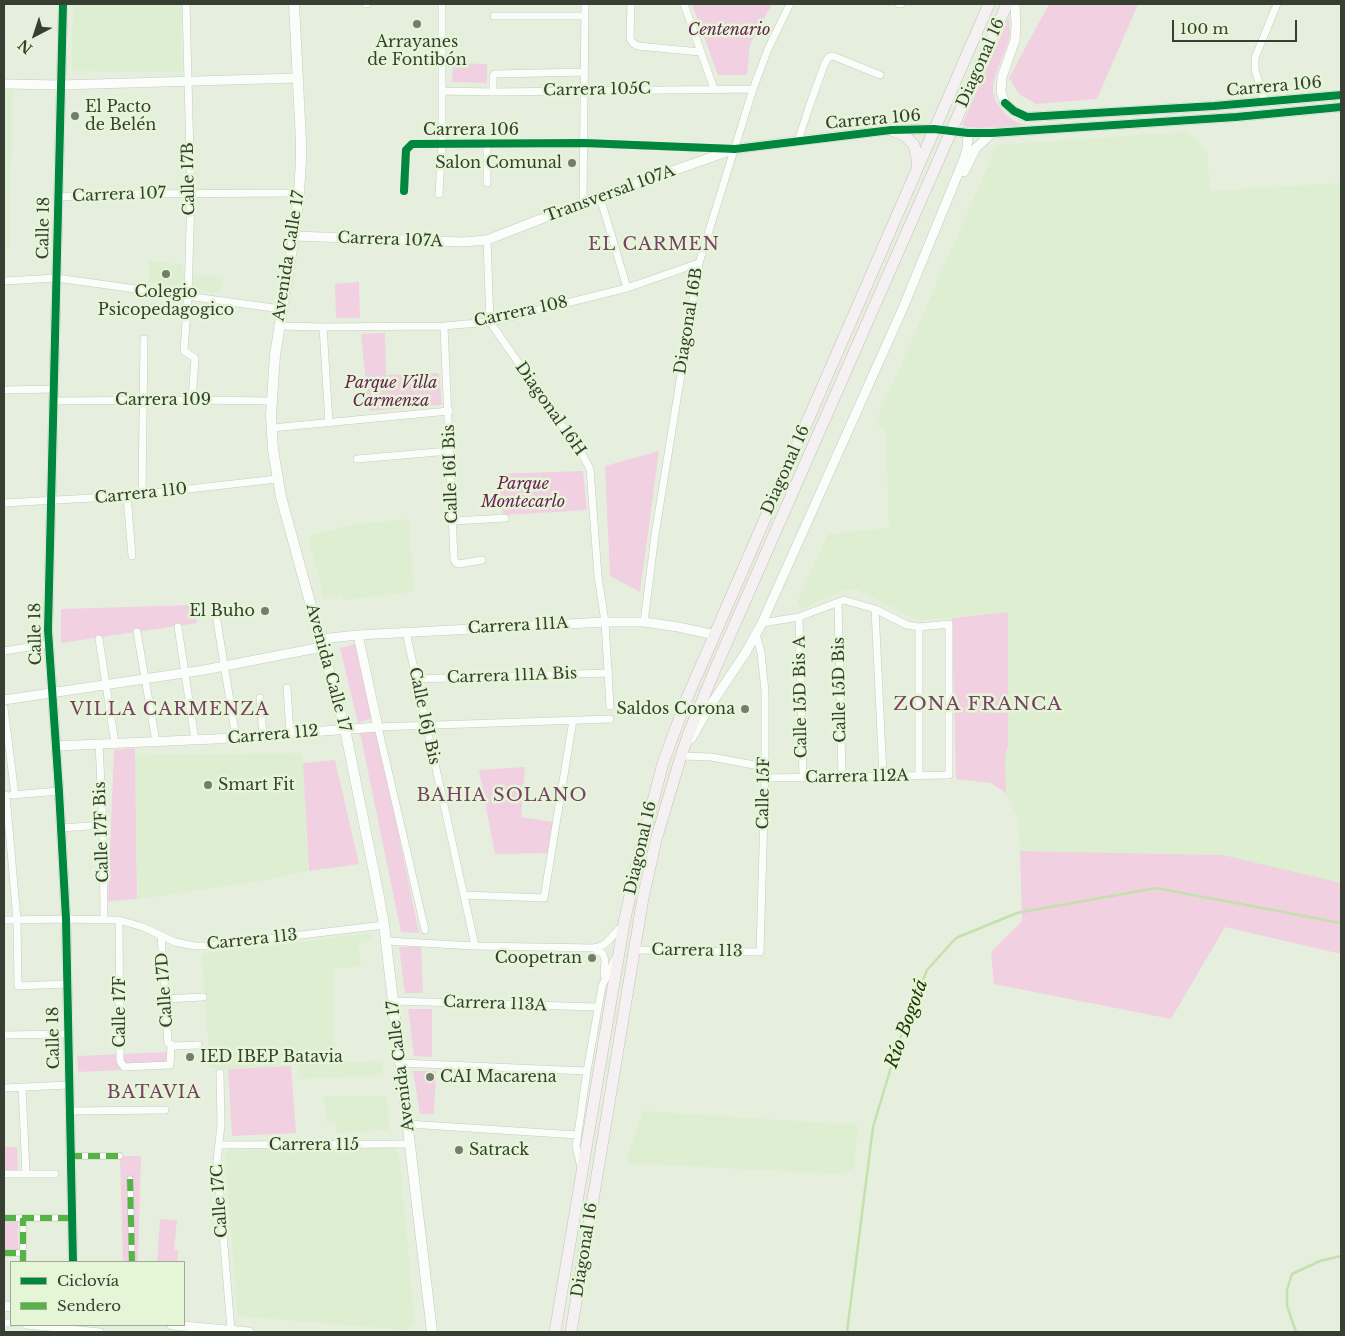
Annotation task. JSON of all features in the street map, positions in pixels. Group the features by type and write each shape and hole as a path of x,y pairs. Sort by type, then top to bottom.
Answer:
{"main road":[{"name":"Avenida Calle 17","path":"294,4 302,141 294,236 274,355 272,428 277,479 345,729 384,925 432,1332"},
{"name":"Diagonal 16","path":"555,1332 624,923 641,846 663,763 676,724 988,4"},
{"name":"Diagonal 16","path":"571,1332 634,950 655,846 681,756 710,683 1007,4"},
{"path":"891,130 904,135 914,145 917,158 916,170"}],"street":[{"name":"Calle 18","path":"63,4 48,644 66,918 73,1261"},
{"name":"Calle 17B","path":"186,4 191,194 185,353 194,358 192,400"},
{"path":"439,194 442,144 442,4"},
{"path":"583,203 585,4"},
{"path":"631,4 630,39 633,43 638,46 700,52"},
{"path":"684,4 714,89"},
{"name":"Diagonal 16B","path":"644,622 655,535 698,263 753,89 768,49 790,4"},
{"name":"Carrera 106","path":"1015,4 1015,40 1002,77 1001,92 1005,103 1021,115 1027,117 1214,106 1341,95"},
{"path":"1265,102 1254,64 1257,49 1277,4"},
{"path":"494,16 585,16"},
{"path":"798,141 825,63 829,57 834,56 880,75"},
{"name":"Carrera 105C","path":"493,92 494,75 584,72"},
{"path":"4,84 61,85 298,78"},
{"name":"Carrera 105C","path":"442,91 753,89"},
{"path":"1214,106 1214,118"},
{"name":"Carrera 106","path":"404,191 406,150 412,144 584,143 735,149 891,130 934,129 968,133 992,133 1214,118 1341,107"},
{"name":"Diagonal 16","path":"681,756 762,623 903,308 967,149 968,133"},
{"name":"Diagonal 16","path":"938,223 972,154 981,142 992,133"},
{"path":"487,145 487,183"},
{"name":"Transversal 107A","path":"487,240 600,196 735,149"},
{"name":"Carrera 107","path":"58,197 299,192"},
{"path":"600,196 627,288"},
{"name":"Carrera 107A","path":"294,236 463,242 487,240"},
{"path":"487,240 490,322"},
{"name":"Carrera 108","path":"278,326 444,326 490,322 627,288 698,263"},
{"path":"4,281 56,278 281,309"},
{"name":"Diagonal 16H","path":"490,322 582,454 590,469 598,576 605,622 610,706"},
{"name":"Calle 16I Bis","path":"444,326 454,559 459,564 482,560"},
{"path":"323,327 329,423"},
{"path":"142,494 144,339"},
{"path":"4,390 54,389"},
{"name":"Carrera 109","path":"53,401 272,401"},
{"path":"272,428 449,411"},
{"path":"357,459 449,451"},
{"name":"Carrera 110","path":"4,503 85,500 277,479"},
{"path":"127,496 132,556"},
{"path":"453,520 505,518"},
{"path":"762,623 799,617 844,600 875,609 907,625 919,627 919,776"},
{"name":"Calle 15D Bis","path":"838,603 842,777"},
{"path":"875,609 883,776"},
{"name":"Calle 15D Bis A","path":"799,617 803,778"},
{"path":"217,621 236,738"},
{"name":"Carrera 111A","path":"4,700 224,666 358,635 605,622 644,622 715,635"},
{"name":"Carrera 112A","path":"765,778 949,775 949,624 919,627"},
{"path":"178,627 195,740"},
{"path":"137,632 156,742"},
{"name":"Calle 16J Bis","path":"406,632 475,946"},
{"name":"Calle 15F","path":"756,634 761,653 765,691 765,778 760,952"},
{"path":"358,635 425,930"},
{"path":"99,639 115,744"},
{"path":"4,651 48,644"},
{"name":"Carrera 111A Bis","path":"416,679 608,673"},
{"path":"287,688 290,733"},
{"path":"260,698 263,736"},
{"path":"4,708 15,795"},
{"name":"Carrera 112","path":"56,746 236,738 378,727 610,719"},
{"path":"464,895 544,898 573,720"},
{"name":"Calle 17F Bis","path":"99,744 103,825 104,919"},
{"path":"681,756 711,757 764,767"},
{"path":"59,791 5,795 16,920 18,986 67,984"},
{"path":"61,828 103,825"},
{"name":"Carrera 113","path":"4,920 66,918 119,920 143,926 186,946 210,946 384,925"},
{"name":"Calle 17F","path":"119,920 120,1061 124,1067 170,1065 171,1046"},
{"path":"386,941 475,946 594,948 607,942 624,923"},
{"name":"Calle 17D","path":"161,936 168,1043 171,1046 198,1045"},
{"path":"594,948 603,954 605,960 602,986"},
{"name":"Diagonal 16","path":"581,1170 576,1147 586,1071 602,986 620,950"},
{"name":"Carrera 113","path":"634,950 760,952"},
{"path":"164,999 203,997"},
{"name":"Carrera 113A","path":"393,1001 598,1007"},
{"path":"4,1035 68,1034"},
{"path":"400,1063 586,1071"},
{"name":"Calle 17C","path":"220,1072 221,1124 217,1161 231,1330"},
{"path":"4,1088 68,1085"},
{"path":"22,1088 26,1173"},
{"path":"69,1111 164,1110"},
{"path":"408,1124 577,1135"},
{"name":"Carrera 115","path":"218,1145 410,1144"},
{"path":"70,1156 120,1156"},
{"path":"4,1174 55,1174"},
{"path":"130,1179 132,1261"},
{"path":"4,1218 72,1218"},
{"path":"23,1218 23,1261"},
{"path":"4,1253 23,1253"},
{"path":"177,1326 198,1330 249,1332"},
{"path":"37,1329 100,1332"}],"shaded area":[{"path":"73,4 181,4 182,72 72,71"},
{"path":"4,90 13,90 9,249 4,249"},
{"path":"1188,132 1207,152 1210,191 1341,183 1341,884 1223,855 1020,851 1018,818 1006,793 1008,612 919,621 856,589 844,590 807,607 801,608 797,602 828,534 889,528 886,430 875,424 997,145"},
{"name":"Colegio Psicopedagogico","path":"149,261 183,265 184,287 149,282"},
{"name":"Colegio Psicopedagogico","path":"194,275 223,277 220,293 194,289"},
{"path":"409,519 414,592 344,600 342,594 324,599 308,536 350,525"},
{"path":"303,753 308,871 255,882 138,899 135,755"},
{"path":"370,933 371,940 358,942 361,966 333,969 334,1055 335,1063 382,1060 384,1075 300,1079 298,1065 228,1069 210,1068 202,954"},
{"path":"324,1096 387,1096 389,1130 336,1133 336,1123 326,1123"},
{"path":"643,1111 858,1125 854,1169 840,1174 626,1163"},
{"path":"390,1146 396,1150 399,1157 415,1324 406,1330 238,1316 225,1157 227,1151 232,1148"}],"green space":[{"name":"Centenario","path":"692,4 772,4 750,44 747,75 718,75"},
{"path":"1049,4 1138,4 1097,99 1036,104 1019,94 1009,78"},
{"path":"1009,17 1010,37 993,84 993,93 996,102 1006,115 1018,123 1027,125 981,128 962,125"},
{"path":"453,63 487,64 487,83 452,82"},
{"path":"359,282 360,318 336,318 335,284"},
{"name":"Parque Villa Carmenza","path":"385,333 386,375 439,373 442,405 369,411 361,334"},
{"path":"659,451 640,592 610,576 605,466"},
{"name":"Parque Montecarlo","path":"583,471 587,510 503,515 497,474"},
{"path":"194,605 197,623 61,643 61,609"},
{"path":"1008,612 1006,793 991,783 956,779 952,618"},
{"path":"355,644 372,718 358,723 340,648"},
{"path":"377,731 419,933 401,932 360,733"},
{"path":"135,748 137,899 108,901 114,750"},
{"path":"335,760 359,864 309,871 303,763"},
{"path":"525,767 521,817 554,822 550,853 495,854 479,770"},
{"path":"1020,851 1223,855 1337,882 1341,884 1341,954 1225,927 1171,1019 994,984 991,952 1022,921"},
{"path":"399,947 421,947 423,993 405,993"},
{"path":"408,1009 432,1009 432,1057 414,1056"},
{"path":"168,1052 168,1068 78,1072 77,1056"},
{"path":"291,1066 296,1133 232,1136 228,1069"},
{"path":"413,1071 436,1071 434,1114 420,1114"},
{"path":"4,1147 17,1147 18,1171 4,1171"},
{"path":"120,1156 141,1156 138,1261 123,1261"},
{"path":"160,1219 177,1220 174,1249 178,1250 177,1261 157,1261"},
{"path":"4,1222 18,1222 18,1252 4,1251"}],"waterway":[{"name":"Río Bogotá","path":"847,1332 873,1127 898,1044 927,970 956,938 1017,913 1156,888 1341,923"},
{"name":"Río Bogotá","path":"1296,1332 1287,1306 1287,1290 1292,1274 1320,1261 1341,1256"}],"marked path":[{"path":"70,1156 120,1156"},
{"path":"130,1179 132,1261"},
{"path":"4,1218 72,1218"},
{"path":"23,1218 23,1261"},
{"path":"4,1253 23,1253"}],"cycle path":[{"path":"63,4 48,630 66,919 73,1261"},
{"path":"1005,103 1014,111 1027,117 1214,106 1341,95"},
{"path":"404,191 406,150 412,144 584,143 735,149 891,130 934,129 968,133 992,133 1236,117 1341,107"}],"place":[{"name":"Arrayanes de Fontibón","path":"417,24"},
{"name":"El Pacto de Belén","path":"75,116"},
{"name":"Salon Comunal","path":"572,163"},
{"name":"Colegio Psicopedagogico","path":"166,274"},
{"name":"El Buho","path":"265,611"},
{"name":"Saldos Corona","path":"745,709"},
{"name":"Smart Fit","path":"208,785"},
{"name":"Coopetran","path":"592,958"},
{"name":"IED IBEP Batavia","path":"190,1057"},
{"name":"CAI Macarena","path":"430,1077"},
{"name":"Satrack","path":"459,1150"}],"district":[{"name":"EL CARMEN","path":"654,245"},
{"name":"ZONA FRANCA","path":"978,705"},
{"name":"VILLA CARMENZA","path":"170,710"},
{"name":"BAHIA SOLANO","path":"502,796"},
{"name":"BATAVIA","path":"154,1093"}]}
